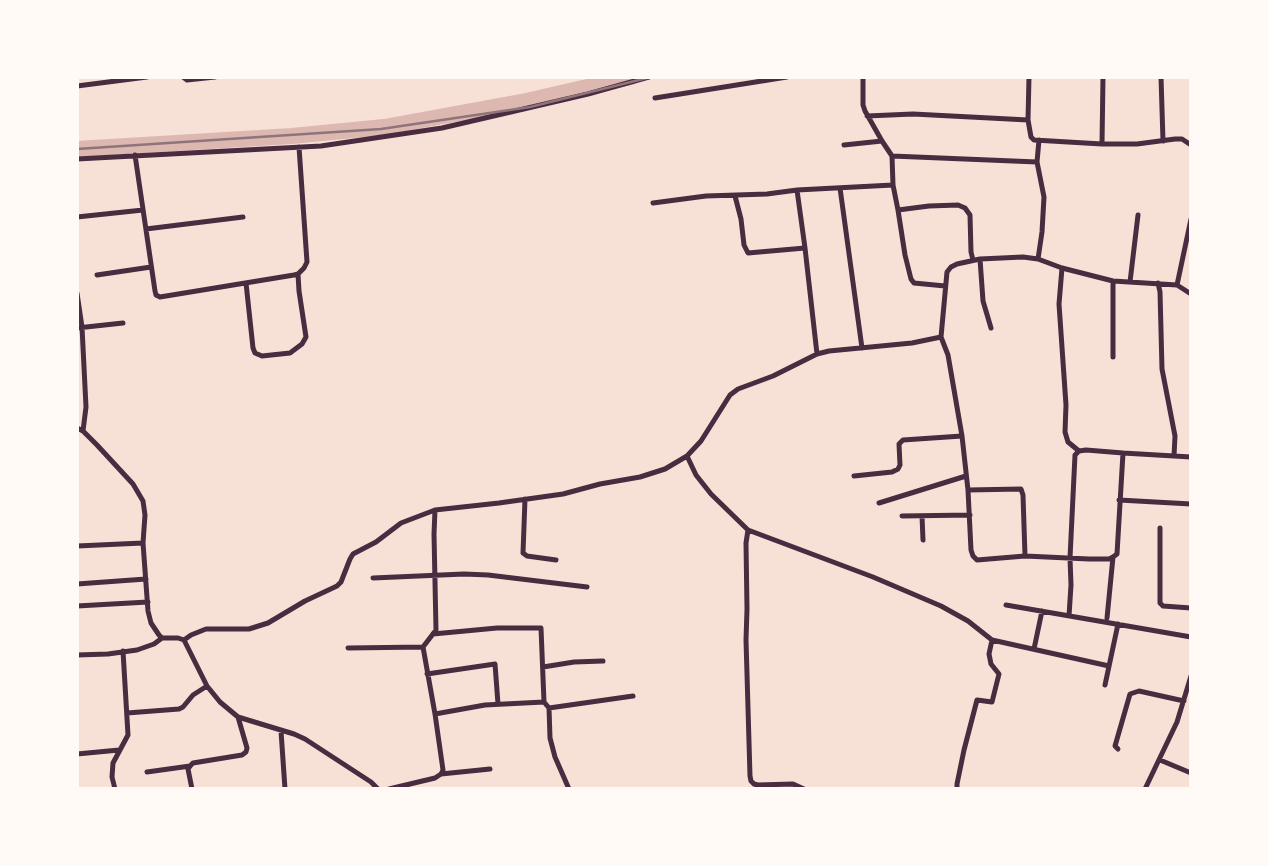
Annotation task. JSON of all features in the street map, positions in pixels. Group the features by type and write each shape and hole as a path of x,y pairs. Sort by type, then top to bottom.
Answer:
{"street":[{"path":"77,86 147,77"},
{"path":"183,77 215,77"},
{"path":"77,159 337,144 442,128 649,77"},
{"path":"655,98 787,77"},
{"path":"863,77 863,105 867,116 892,156 893,185 911,279 914,283 945,286"},
{"path":"1029,77 1028,120 1031,137 1039,140 1102,144 1138,144 1182,139 1191,145"},
{"path":"1102,144 1103,77"},
{"path":"1161,77 1163,141"},
{"path":"867,116 914,114 1028,120"},
{"path":"1038,259 1044,197 1037,162 1039,140"},
{"path":"844,145 882,141"},
{"path":"135,155 155,291 160,297 298,274 304,268 307,262 299,148"},
{"path":"892,156 1037,162"},
{"path":"653,204 706,196 893,185"},
{"path":"840,188 862,348"},
{"path":"797,190 817,354"},
{"path":"735,196 744,245 748,253 805,248"},
{"path":"898,210 958,205 965,208 970,215 971,253 977,260 991,328"},
{"path":"77,217 143,211"},
{"path":"1130,282 1138,215"},
{"path":"146,229 243,217"},
{"path":"1177,285 1188,246 1191,219"},
{"path":"1113,557 1025,556 977,560 973,556 961,436 948,355 941,337 947,272 957,264 977,260 1012,257 1038,259 1113,281 1177,285 1191,295"},
{"path":"97,275 151,267"},
{"path":"1062,268 1060,325 1066,405 1065,432 1069,442 1079,451"},
{"path":"246,283 256,353 262,356 290,354 306,337 298,274"},
{"path":"1113,281 1113,357"},
{"path":"1158,283 1162,369 1174,436 1174,456"},
{"path":"77,293 86,407 80,430 139,492 143,501 148,602 151,623 162,638"},
{"path":"80,327 123,323"},
{"path":"184,640 206,629 249,629 268,623 337,586 353,554 376,542 401,523 435,510 563,494 654,474 687,456 710,430 730,395 738,389 773,376 817,354 941,337"},
{"path":"854,475 892,472 898,469 900,444 903,440 961,436"},
{"path":"1079,451 1191,457"},
{"path":"1069,616 1076,455 1079,451"},
{"path":"1107,618 1113,557 1116,554 1123,453"},
{"path":"687,456 696,475 711,494 748,530 941,606 968,621 992,640 1109,666"},
{"path":"879,503 966,475"},
{"path":"968,490 1021,489 1025,556"},
{"path":"525,499 523,553 527,556 556,560"},
{"path":"1119,500 1191,505"},
{"path":"435,510 436,630 423,647 443,766 441,774"},
{"path":"902,516 970,515"},
{"path":"922,516 923,540"},
{"path":"1160,528 1160,603 1163,606 1191,608"},
{"path":"748,530 746,640 750,776 754,784 793,784 804,789"},
{"path":"77,546 143,543"},
{"path":"373,578 488,575 587,587"},
{"path":"77,584 146,579"},
{"path":"77,606 148,602"},
{"path":"1006,605 1191,637"},
{"path":"1034,649 1042,611"},
{"path":"1105,685 1118,624"},
{"path":"433,634 497,628 541,628 544,702 549,709 550,738 569,789"},
{"path":"77,655 108,654 148,647 162,638 184,640 207,686 220,702 238,717 305,739 378,789"},
{"path":"957,789 964,750 978,700 992,702 999,674 991,664 989,654 992,640"},
{"path":"348,649 423,647"},
{"path":"115,789 113,763 128,735 123,651"},
{"path":"543,667 603,661"},
{"path":"427,674 495,664 498,704"},
{"path":"1145,789 1160,760 1191,676"},
{"path":"127,713 179,709 207,686"},
{"path":"1118,749 1115,746 1130,694 1139,691 1184,701"},
{"path":"549,709 633,696"},
{"path":"435,714 498,704 544,702"},
{"path":"147,772 242,755 247,748 238,717"},
{"path":"281,731 285,789"},
{"path":"77,754 119,750"},
{"path":"1160,760 1191,773"},
{"path":"190,766 188,769 192,789"},
{"path":"389,789 435,778 441,774 489,769"}],"waterway":[{"path":"77,149 292,136 384,127 526,101 631,77"}],"railway":[{"path":"77,149 381,129 530,107 651,77"}]}
